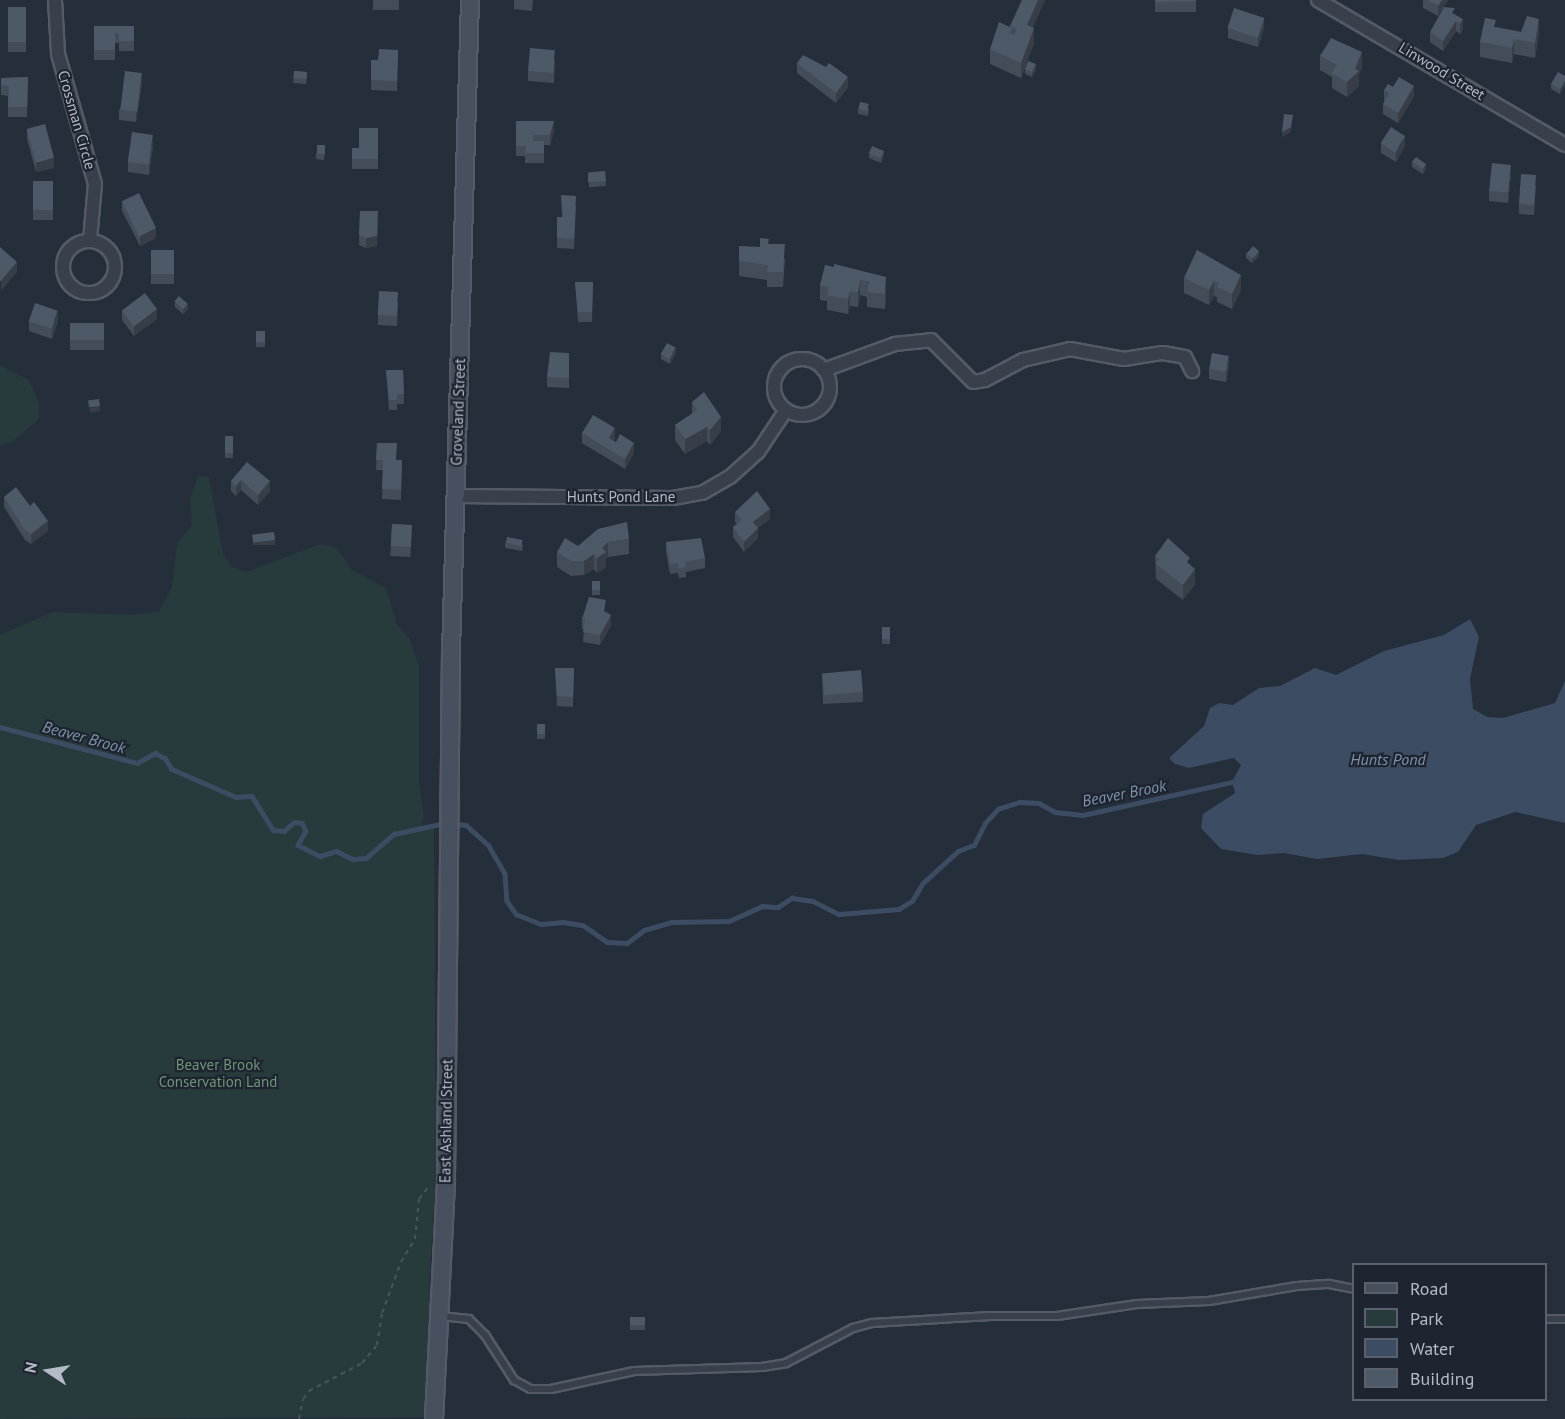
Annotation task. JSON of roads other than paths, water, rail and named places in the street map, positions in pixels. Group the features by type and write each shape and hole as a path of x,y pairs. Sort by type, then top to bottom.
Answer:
{"main road":[{"name":"Groveland Street","path":"448,822 470,0"},
{"name":"East Ashland Street","path":"434,1419 446,1179 448,822"}],"street":[{"name":"Crossman Circle","path":"56,0 58,54 94,184 90,240"},
{"name":"Linwood Street","path":"1318,0 1565,145"},
{"path":"90,240 106,247 115,262 112,280 99,292 90,293 68,283 63,267 68,251 90,240"},
{"path":"824,370 830,386 825,403 811,414 786,410 774,389 784,365 800,359 824,370 895,344 931,340 973,382 985,380 1023,360 1070,349 1124,359 1163,353 1185,357 1192,371"},
{"name":"Hunts Pond Lane","path":"455,496 673,498 702,493 730,477 758,452 786,410"}],"lane":[{"path":"439,1316 469,1319 485,1335 514,1380 530,1389 551,1389 634,1371 778,1364 853,1328 872,1323 991,1316 1057,1316 1137,1304 1209,1301 1297,1286 1329,1284 1352,1289"},
{"path":"1547,1319 1565,1319"}],"water":[{"name":"Hunts Pond","path":"1470,619 1479,637 1470,679 1473,709 1487,717 1503,718 1555,703 1565,681 1565,823 1515,812 1476,825 1458,852 1443,858 1399,860 1362,854 1317,859 1284,853 1257,855 1221,849 1201,828 1203,814 1235,793 1232,782 1241,765 1234,758 1189,768 1175,764 1169,758 1204,726 1210,708 1219,703 1233,705 1259,688 1280,686 1315,668 1336,675 1384,651 1444,635"}],"waterway":[{"name":"Beaver Brook","path":"0,727 137,763 155,753 165,758 172,769 236,797 252,796 273,830 284,831 294,822 302,823 306,831 298,845 320,856 336,851 353,859 366,858 394,834 445,823"},
{"name":"Beaver Brook","path":"454,824 466,825 489,846 505,874 507,901 516,914 541,924 563,922 583,925 607,942 627,943 644,930 672,922 729,921 762,906 778,907 792,898 813,901 839,914 899,909 912,901 923,883 958,851 974,845 985,823 998,809 1020,802 1039,803 1055,812 1083,815 1236,781"}],"park label":[{"name":"Beaver Brook Conservation Land","path":"218,1072"}]}
